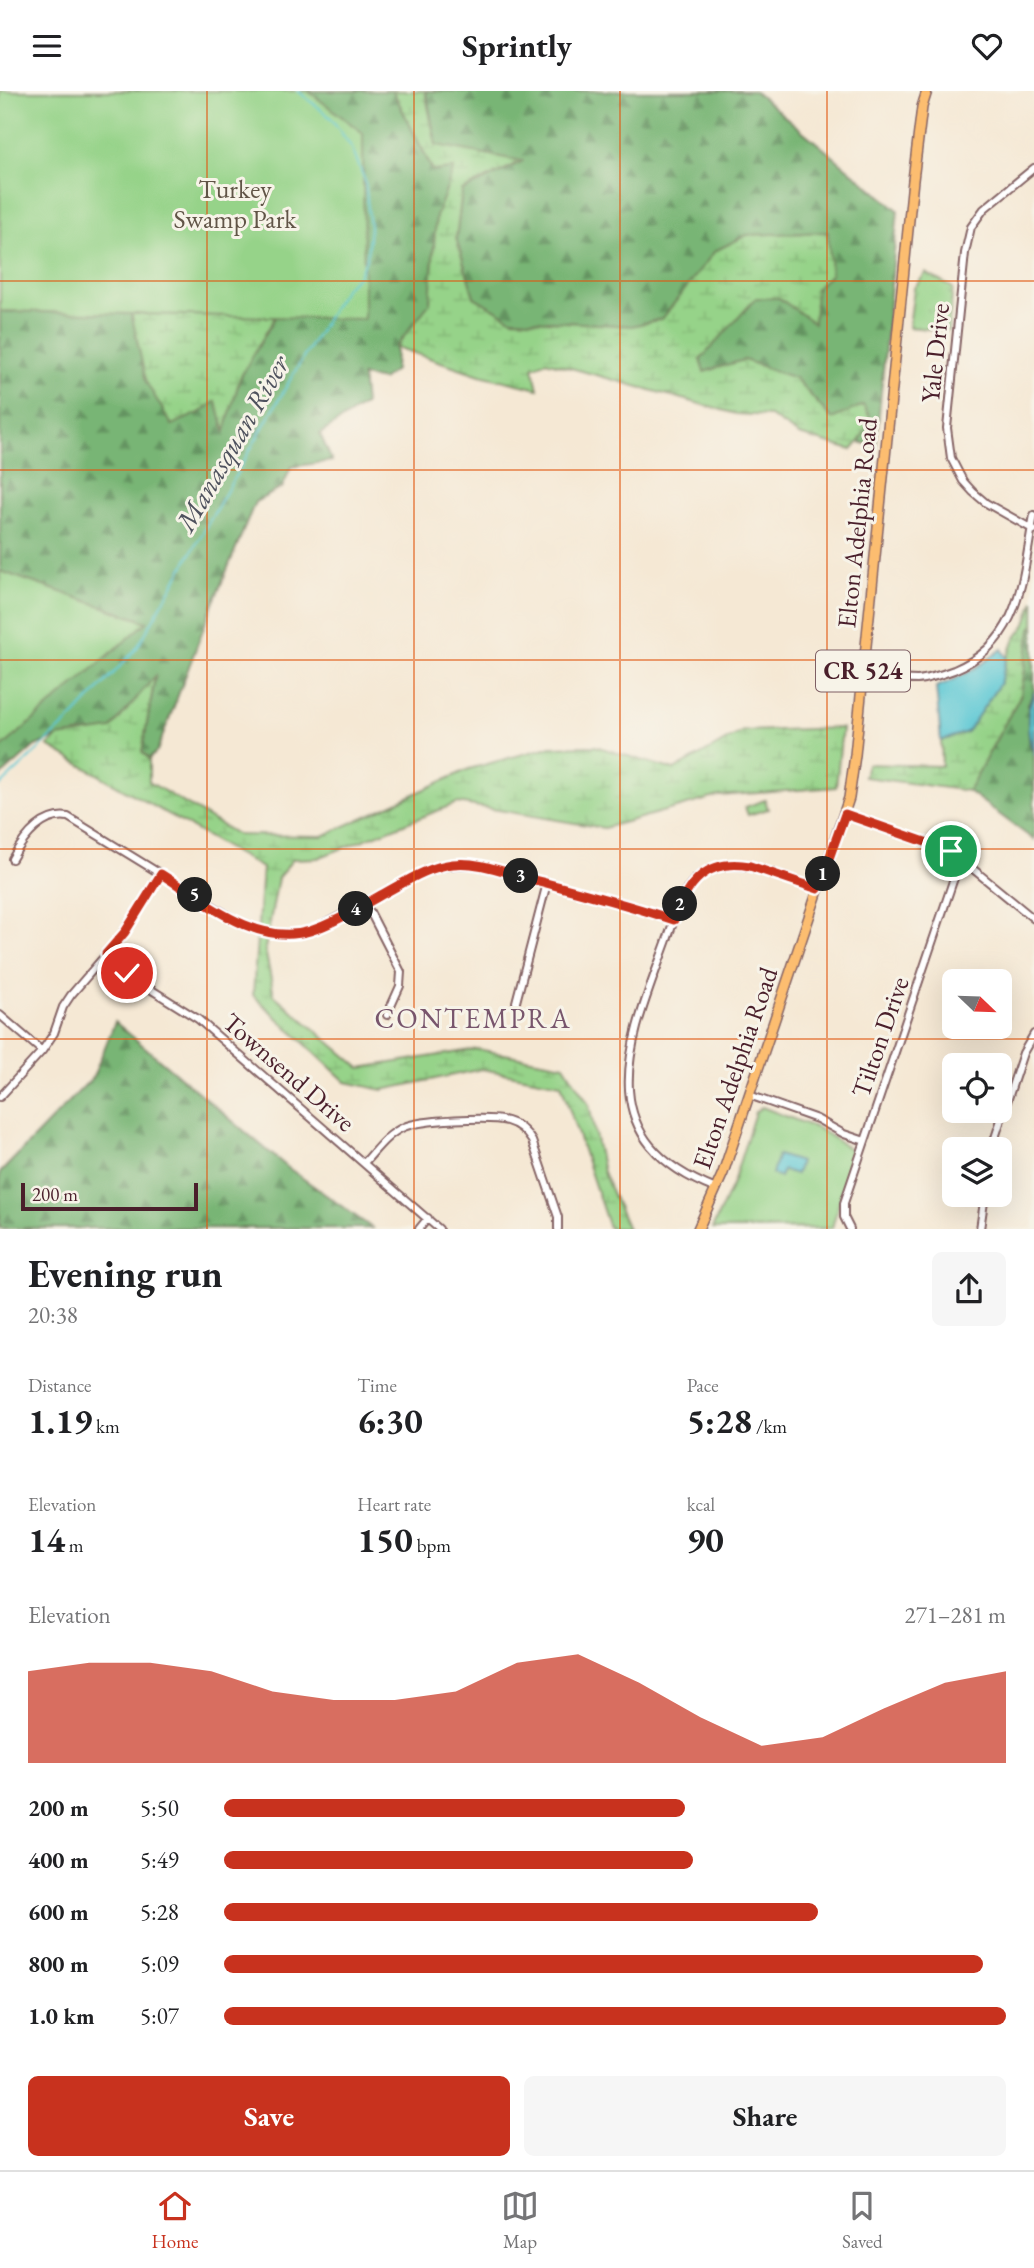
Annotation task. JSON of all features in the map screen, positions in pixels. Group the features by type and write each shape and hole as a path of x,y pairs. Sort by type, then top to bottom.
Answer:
{"main road":[{"name":"Elton Adelphia Road","path":"698,1229 716,1189 749,1095 845,814 851,786 918,138 927,91"}],"street":[{"name":"Yale Drive","path":"1033,529 986,503 963,481 951,458 947,428 965,253 971,227 984,209 1034,168"},
{"path":"863,674 918,680 966,665 989,647 1012,617 1022,586 1034,515"},
{"path":"845,814 951,851 1034,919"},
{"path":"12,859 22,842 44,821 60,816 73,820 242,924 266,932 290,934 328,924 422,873 452,865 481,866 622,903 674,920"},
{"name":"Tilton Drive","path":"850,1229 844,1217 844,1203 962,859"},
{"path":"716,1189 681,1173 653,1149 638,1126 629,1099 629,1055 681,899 689,886 706,872 720,866 750,866 818,889"},
{"path":"0,1097 42,1051 54,1033 65,1002 125,932 161,874"},
{"path":"516,1002 548,883"},
{"path":"366,904 401,972 400,986 387,1015"},
{"name":"Townsend Drive","path":"106,954 139,982 198,1019 439,1229"},
{"path":"0,1016 42,1051"},
{"path":"995,1137 1023,1053 1034,1034"},
{"path":"749,1095 817,1119 844,1134 864,1141"},
{"path":"364,1163 390,1136 411,1124 497,1120 511,1122 532,1141 558,1217 558,1229"},
{"path":"980,1229 983,1207"},
{"path":"419,1229 428,1219"}],"green space":[{"path":"0,91 199,413 216,401 225,430 240,378 275,317 224,91 393,91 433,171 455,168 436,217 430,303 396,347 395,370 382,380 362,376 365,404 320,434 332,461 291,467 282,488 255,502 157,751 149,759 142,752 155,678 111,730 58,737 35,746 0,777"},
{"name":"Turkey Swamp Park","path":"0,91 308,91 363,133 364,319 0,311"},
{"path":"393,91 425,91 436,145 522,161 462,191 456,238 474,297 512,319 632,326 662,319 715,251 747,235 828,232 831,274 816,288 814,323 779,298 756,298 700,360 704,372 744,360 795,378 832,419 863,405 871,419 859,442 852,450 799,435 770,416 736,414 546,361 533,367 538,389 480,375 396,347 430,303 436,217 454,169 433,171"},
{"path":"426,91 754,91 898,210 876,446 859,442 870,419 832,419 795,378 744,360 704,372 700,359 755,298 779,298 814,322 747,235 715,251 662,319 632,326 512,319 474,297 456,238 462,191 521,162 436,145"},
{"path":"926,273 953,288 948,331 909,327 914,288"},
{"path":"125,284 275,317 240,378 225,431 216,401 199,413 172,425 146,382"},
{"path":"0,571 147,622 0,749"},
{"path":"1034,600 1034,625 1031,628 1021,694 968,791 864,777 867,764 942,766 941,741 967,732 1000,683 1007,658 1015,639 1026,624"},
{"path":"1034,625 1034,692 1028,704 1029,739 1034,755 1034,840 968,791 1021,694 1031,628"},
{"path":"155,676 142,752 149,759 149,782 238,835 323,836 469,769 549,747 595,746 674,770 743,731 842,728 836,787 719,796 604,828 457,803 318,858 293,859 278,878 265,949 274,995 360,1068 477,1049 564,1065 589,1105 603,1172 628,1229 609,1228 561,1084 482,1069 383,1090 346,1082 253,995 262,868 48,746 58,737 111,729"},
{"path":"765,800 768,809 748,815 745,807"},
{"path":"115,1022 287,1167 372,1228 0,1228 0,1173 93,1077"},
{"path":"762,1107 819,1129 853,1151 832,1228 712,1229 733,1183 755,1112"}],"water":[{"path":"1002,649 1007,658 1000,683 967,732 941,741 936,687 971,671"},
{"path":"1034,692 1034,755 1028,723"},
{"path":"778,1155 800,1162 796,1174 783,1170 780,1177 772,1174"}],"waterway":[{"name":"Manasquan River","path":"0,786 75,715 137,648 290,380 345,288 359,275 367,257 370,227 365,181 352,148 331,118 298,91"}],"district":[{"name":"CONTEMPRA","path":"473,1018"}],"route":[{"path":"127,973 106,954 125,932 161,874 242,924 262,932 290,934 328,924 422,873 452,865 481,866 622,903 674,920 689,886 699,876 720,866 750,866 818,889 845,814 951,851"}]}
